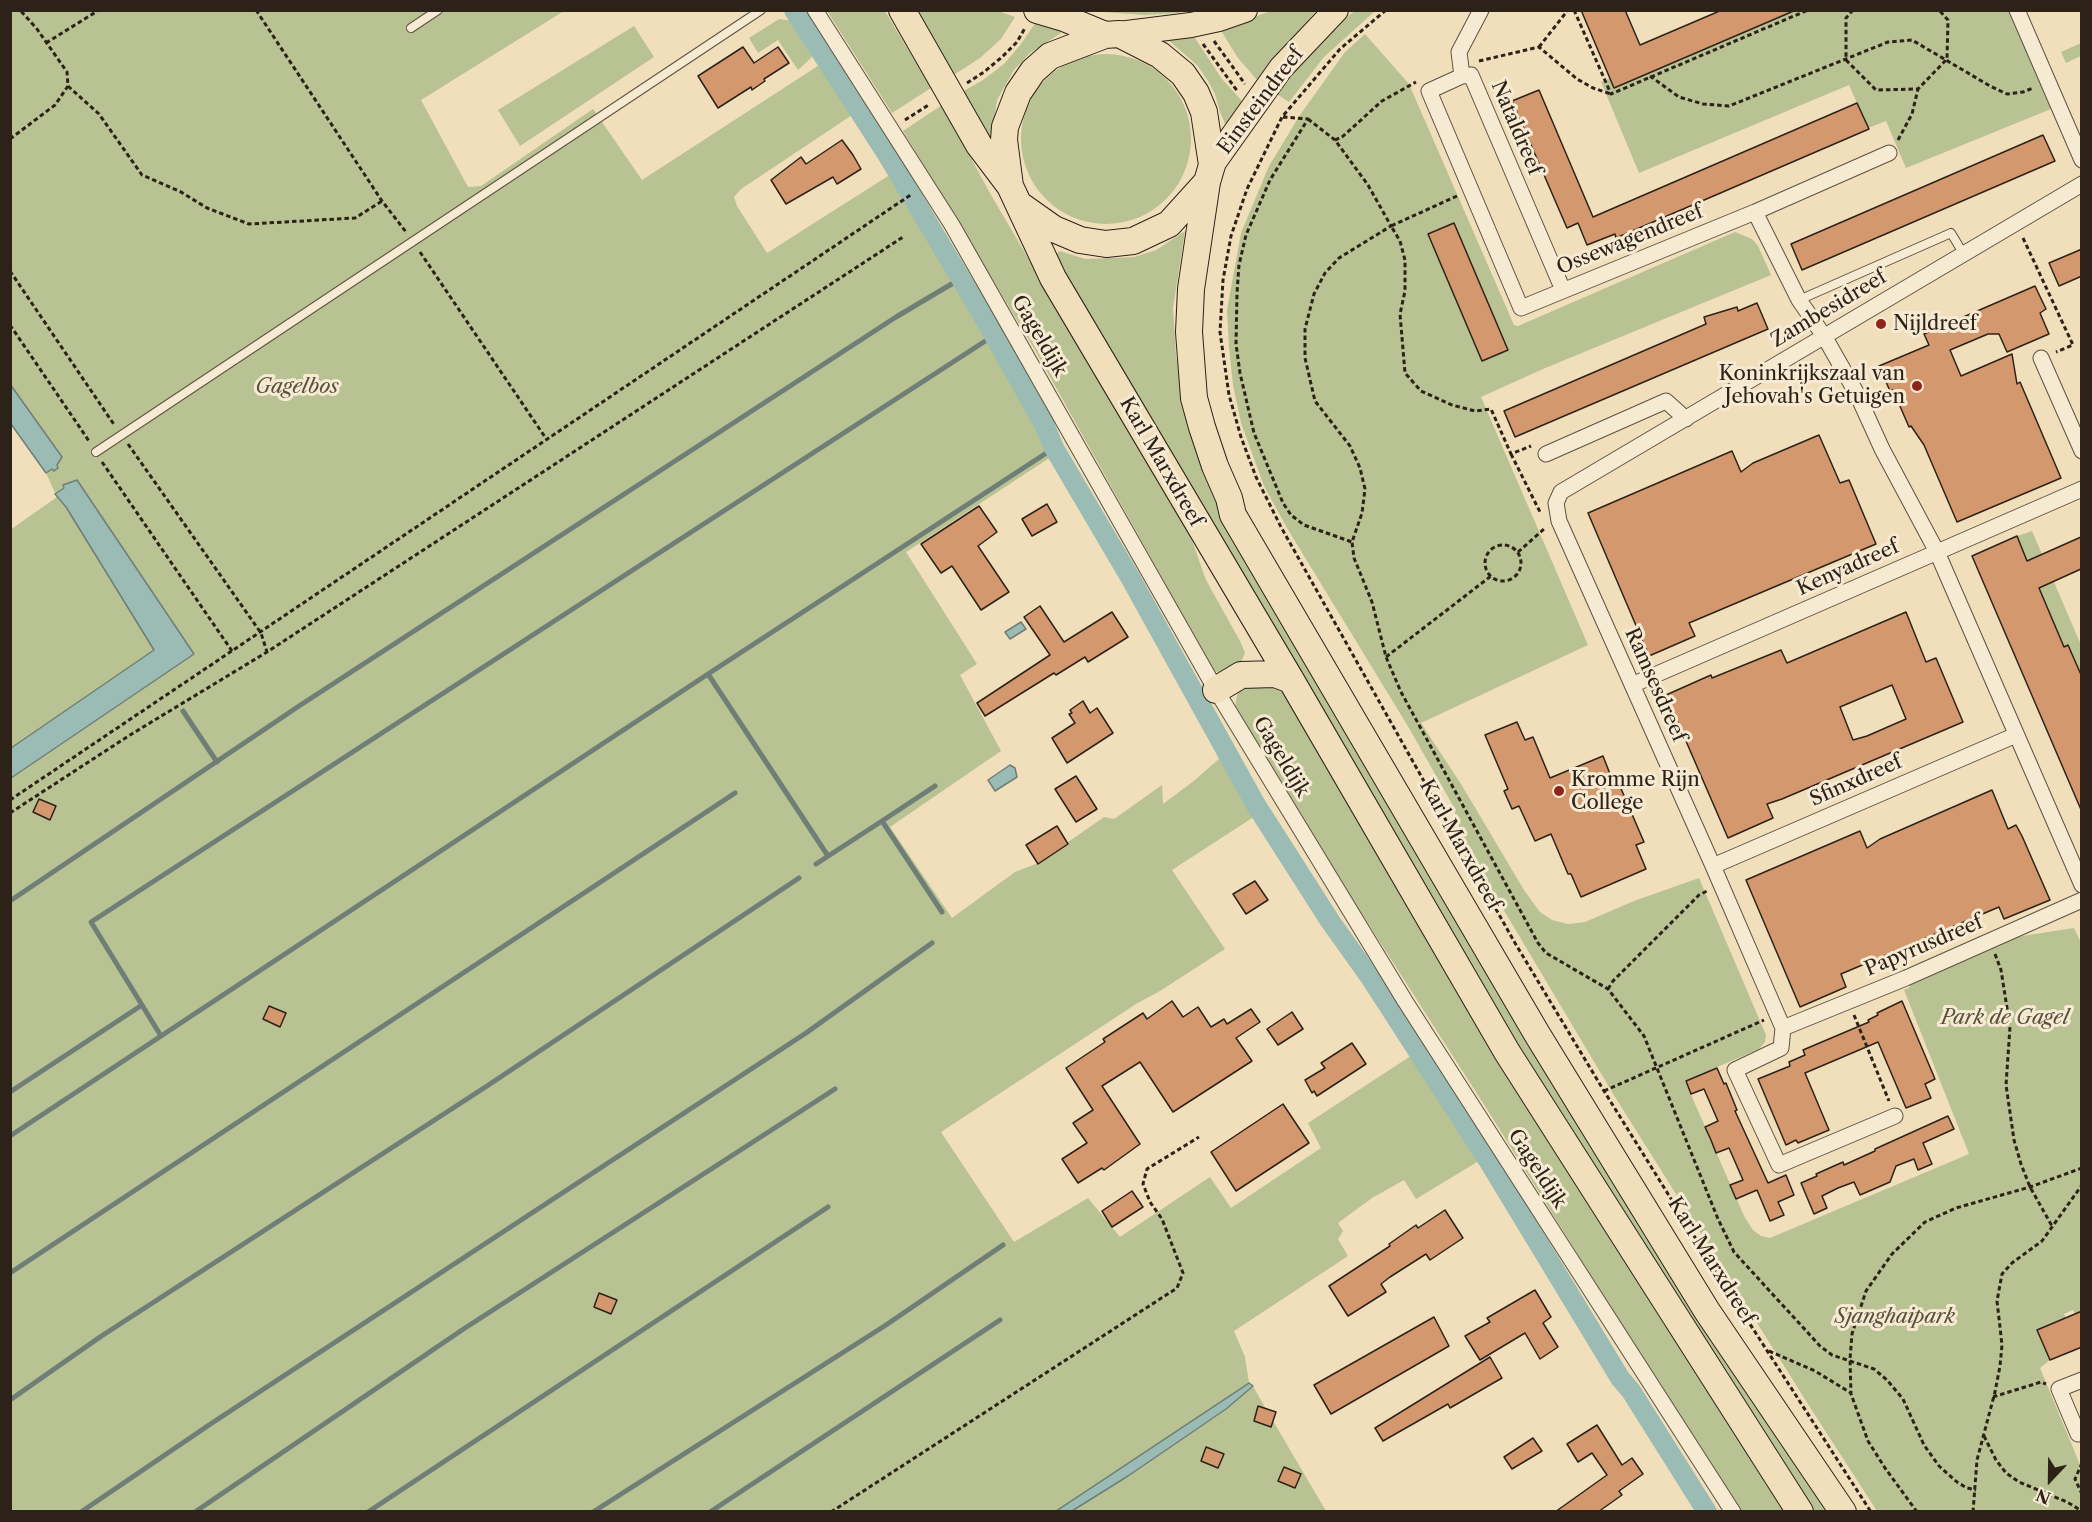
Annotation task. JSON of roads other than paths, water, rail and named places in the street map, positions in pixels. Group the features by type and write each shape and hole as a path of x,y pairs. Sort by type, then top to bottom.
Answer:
{"highway":[{"path":"902,10 979,145 1015,196 1054,229 1080,240 1106,244 1132,241 1169,224 1210,174 1204,112 1196,93 1183,74 1160,55 1112,34 1064,18 1032,17"},
{"path":"1015,196 1004,140 1005,127 1018,93 1033,71 1050,56 1112,34"},
{"name":"Karl Marxdreef","path":"1210,174 1191,289 1189,332 1194,398 1233,515 1567,1084 1707,1311 1843,1512"},
{"name":"Karl Marxdreef","path":"1015,196 1053,278 1291,680 1507,1052 1800,1512"},
{"path":"1241,675 1253,648 1252,615"},
{"path":"1216,690 1241,675 1275,674 1291,680"}],"main road":[{"path":"1112,34 1197,23 1245,10"},
{"name":"Einsteindreef","path":"1210,174 1281,68 1336,10"}],"street":[{"name":"Gageldijk","path":"815,10 952,225 1216,690 1405,1001 1733,1512"},
{"path":"1462,76 1459,52 1481,10"},
{"path":"2018,10 2048,82 2077,137 2082,160"},
{"name":"Nataldreef","path":"1521,308 1429,91 1462,76 1471,75 1563,290"},
{"name":"Ossewagendreef","path":"1521,308 1755,212 1890,153"},
{"name":"Zambesidreef","path":"1556,503 1561,492 2082,184"},
{"path":"1755,212 1799,300 1824,336 1857,394 1882,449 1937,552 2016,735 2076,858 2082,885"},
{"path":"2041,358 2082,451"},
{"path":"1546,454 1666,401 1686,419"},
{"name":"Kenyadreef","path":"1632,686 2082,489"},
{"name":"Ramsesdreef","path":"1556,503 1553,524 1632,686 1780,1022"},
{"name":"Sfinxdreef","path":"1713,866 2016,735"},
{"name":"Papyrusdreef","path":"1780,1022 1849,1002 2082,900"},
{"path":"1780,1022 1780,1048 1735,1070 1779,1165 1895,1116"},
{"path":"2082,1380 2059,1389 2078,1434 2082,1433"}],"lane":[{"path":"411,28 438,10"},
{"path":"96,452 761,10"},
{"name":"Zambesidreef","path":"1799,300 1951,233 1963,253"}],"water":[{"path":"10,384 62,457 57,465 58,468 54,471 52,469 46,473 11,424"},
{"path":"77,480 194,654 11,778 11,748 154,650 66,507 55,494 64,488 63,485"},
{"path":"1021,622 1026,629 1010,639 1005,632"},
{"path":"1010,765 1015,768 1017,777 995,791 988,780"},
{"path":"1249,1383 1253,1386 1226,1409 1128,1476 1072,1511 1056,1511"}],"waterway":[{"path":"794,10 885,151 982,314 1045,426 1054,448 1131,579 1256,805 1488,1160 1620,1378 1631,1391 1707,1512"},
{"path":"10,901 299,706 896,317 960,279"},
{"path":"161,1036 91,922 993,336"},
{"path":"10,1136 1054,448"},
{"path":"708,674 828,856"},
{"path":"183,711 217,762"},
{"path":"935,786 882,821 942,912"},
{"path":"10,1273 735,793"},
{"path":"816,864 882,821"},
{"path":"10,1400 100,1337 487,1086 799,878"},
{"path":"81,1512 212,1423 806,1033 932,943"},
{"path":"10,1092 142,1005"},
{"path":"195,1512 462,1330 835,1089"},
{"path":"368,1512 828,1207"},
{"path":"593,1512 886,1325 1003,1245"},
{"path":"710,1512 1000,1320"}],"place":[{"name":"Nijldreef","path":"1881,324"},
{"name":"Koninkrijkszaal van Jehovah's Getuigen","path":"1917,386"},
{"name":"Kromme Rijn College","path":"1559,791"}],"park label":[{"name":"Gagelbos","path":"297,387"},
{"name":"Park de Gagel","path":"2005,1018"},
{"name":"Sjanghaipark","path":"1895,1317"}]}
